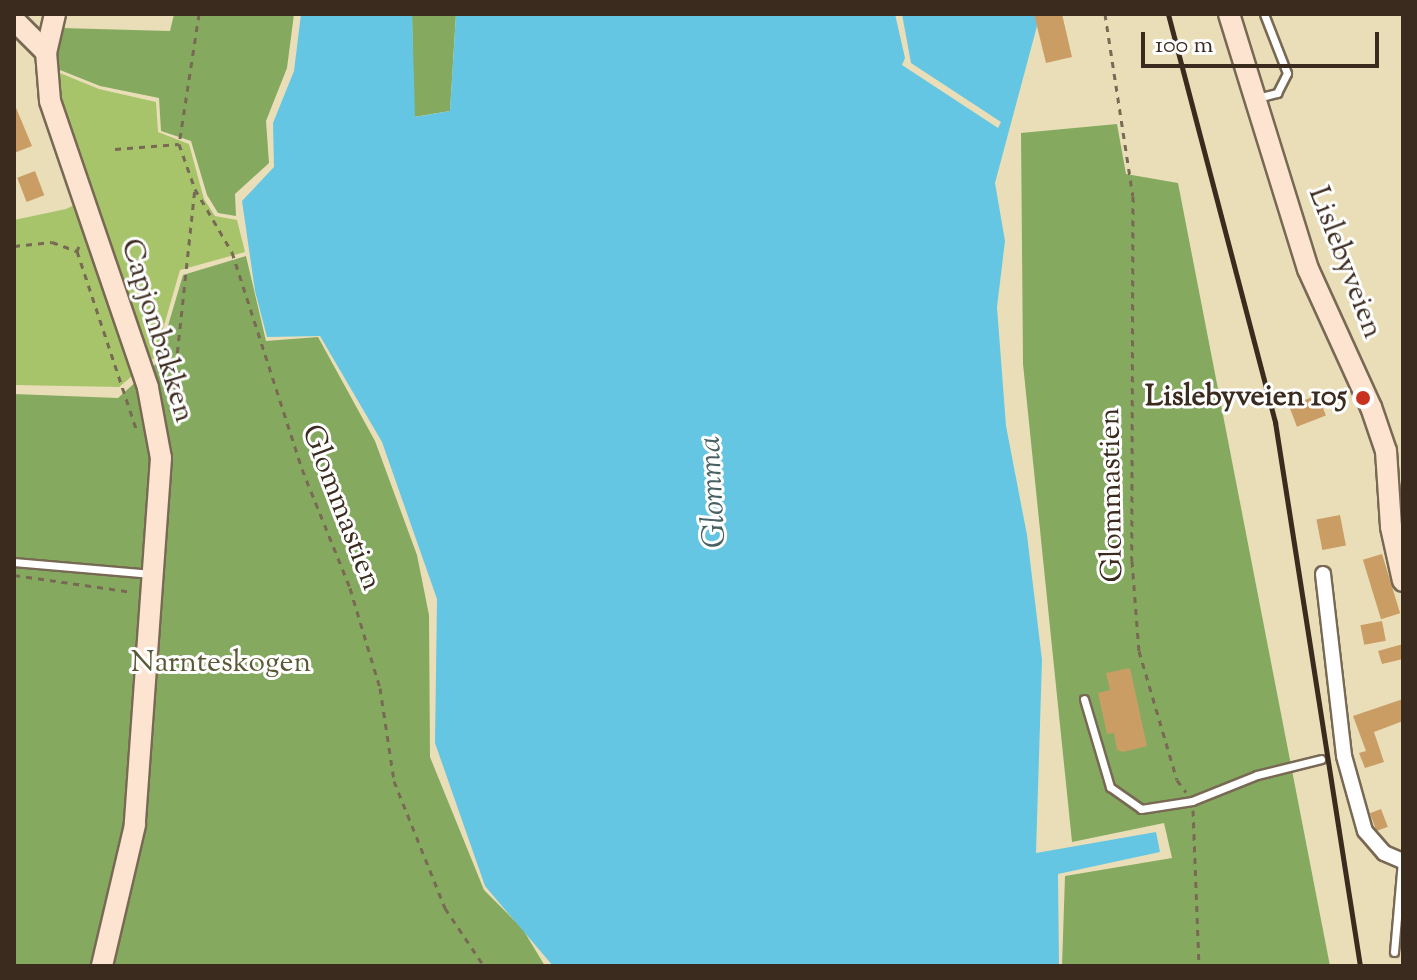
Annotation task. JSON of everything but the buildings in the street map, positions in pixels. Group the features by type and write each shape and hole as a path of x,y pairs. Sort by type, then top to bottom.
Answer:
{"main road":[{"name":"Capjonbakken","path":"55,14 46,52 50,101 90,221 147,428 162,496 147,574 135,825 102,966"},
{"name":"Lislebyveien","path":"1229,14 1308,269 1371,407 1386,451 1391,527 1403,581"},
{"path":"14,20 46,52"}],"street":[{"path":"1323,574 1340,756 1365,831 1384,853 1403,861"}],"lane":[{"path":"1255,99 1277,93 1287,73 1264,14"},
{"path":"14,562 147,574"},
{"path":"1084,699 1110,787 1141,809 1192,801 1257,775 1321,759"},
{"path":"1394,952 1403,861"}],"path":[{"name":"Glommastien","path":"199,14 179,144 195,189 232,252 302,469 350,588 380,688 394,781 445,908 484,966"},
{"name":"Glommastien","path":"1107,14 1133,196 1132,561 1139,651 1177,780 1192,801 1199,966"},
{"path":"115,149 179,144"},
{"path":"147,428 170,424 184,327 195,189"},
{"path":"90,221 77,251 147,428"},
{"path":"14,246 52,242 77,251"},
{"path":"139,442 147,428"},
{"path":"14,575 137,594 147,574"}],"green space":[{"path":"174,14 294,14 287,68 266,121 269,163 235,194 236,216 218,213 207,195 191,141 161,131 159,98 100,86 55,68 61,28 170,31"},
{"path":"412,14 456,14 450,111 414,117"},
{"path":"55,71 99,89 156,102 158,132 189,144 204,199 215,216 237,220 245,252 180,270 155,357 119,387 14,385 14,220 66,209 93,196 78,160"},
{"path":"1117,124 1126,174 1178,183 1330,966 1062,966 1065,876 1172,858 1164,823 1072,842 1023,364 1021,133"},
{"name":"Narnteskogen","path":"246,256 266,341 318,337 375,441 417,555 429,615 430,757 484,890 522,928 545,966 14,966 14,394 118,398 157,363 183,275"}],"water":[{"name":"Glomma","path":"301,14 412,14 415,117 450,111 456,14 1035,14 1037,26 995,183 1005,241 997,307 1006,426 1027,535 1042,660 1036,853 1156,832 1160,852 1058,874 1059,966 553,966 485,886 435,743 437,599 382,442 320,336 267,337 255,291 242,201 274,167 273,123 294,71"}],"pier":[{"path":"895,14 902,14 911,63 1001,122 998,128 902,65 905,58"}],"railway":[{"path":"1168,14 1275,422 1360,966"}],"place":[{"name":"Lislebyveien 105","path":"1363,398"}]}
